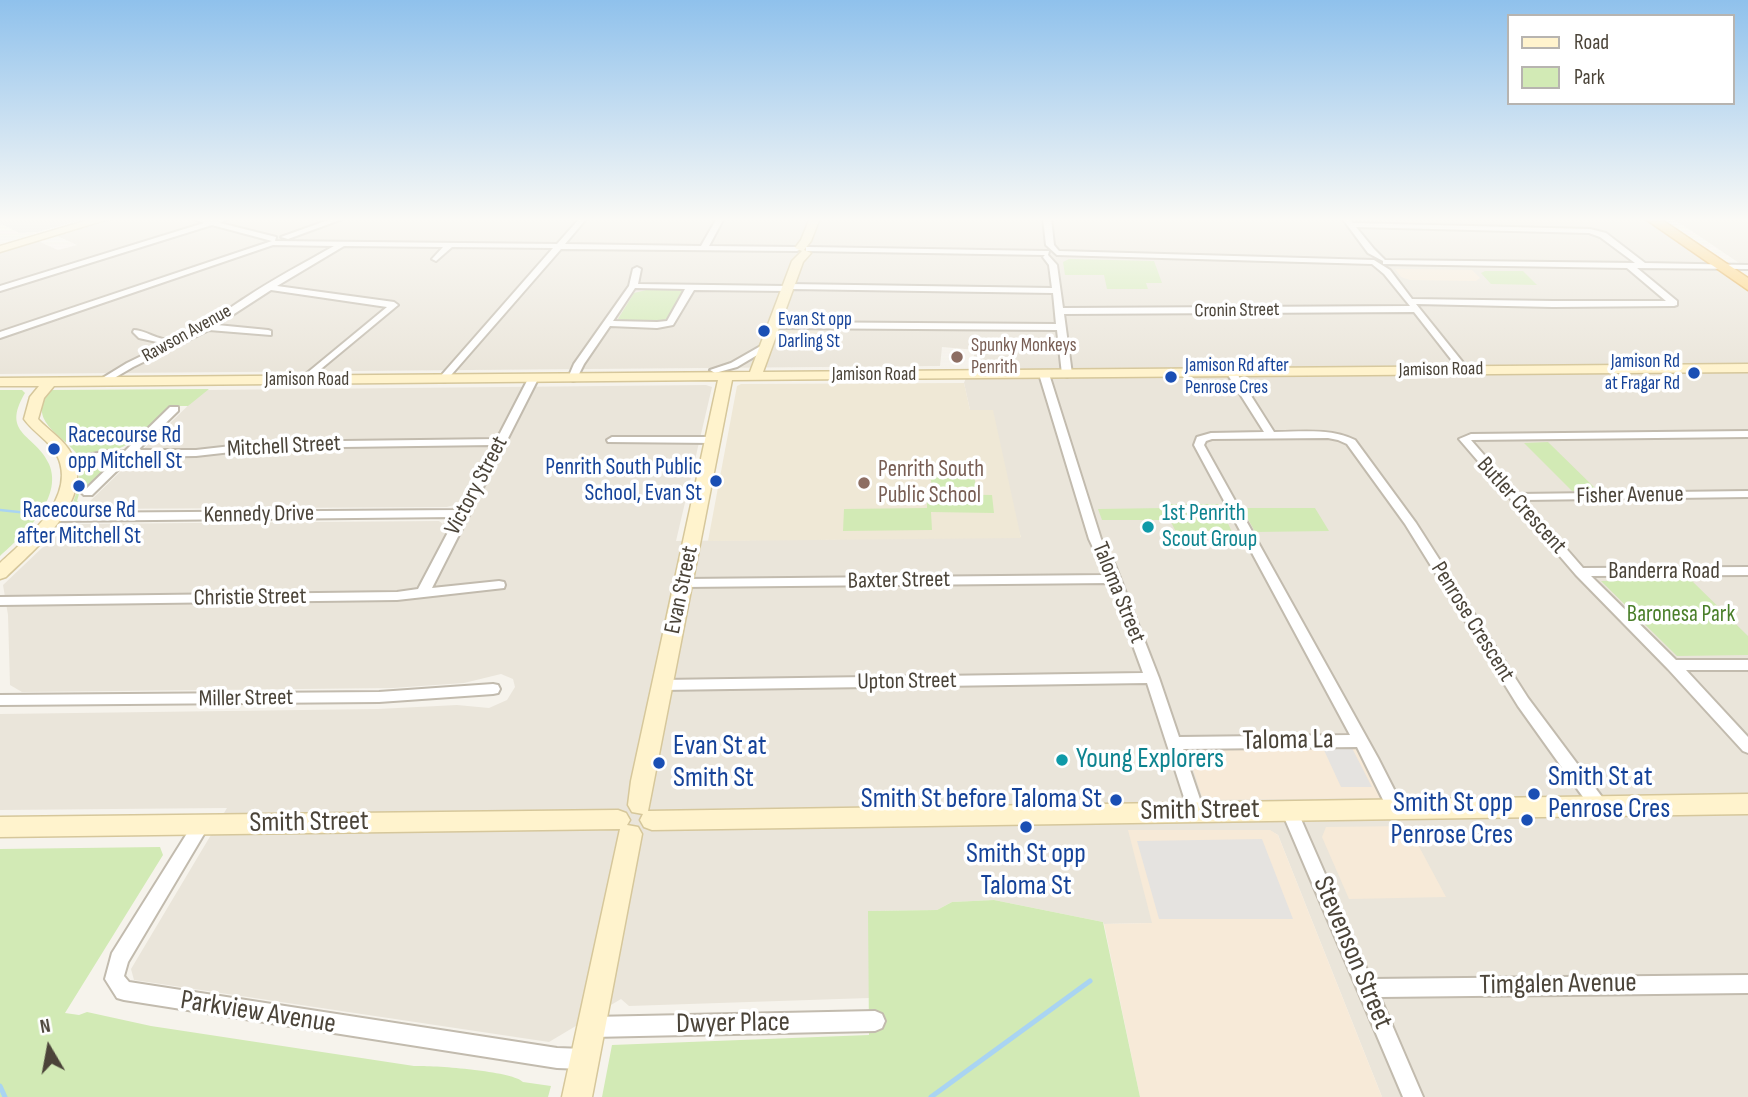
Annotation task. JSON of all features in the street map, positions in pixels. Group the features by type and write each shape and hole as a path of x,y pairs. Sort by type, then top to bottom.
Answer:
{"highway":[{"path":"1739,269 1748,285"}],"street":[{"path":"0,289 64,269"},
{"path":"0,335 190,269"},
{"name":"Rawson Avenue","path":"101,382 208,327 300,269"},
{"path":"442,380 539,269"},
{"path":"574,374 633,286 637,269"},
{"path":"742,361 757,370 796,269"},
{"path":"1056,269 1067,374"},
{"path":"1385,269 1464,370"},
{"path":"1413,305 1674,303 1634,269"},
{"path":"633,286 1057,291"},
{"path":"270,287 394,305 303,380"},
{"path":"608,323 668,324 674,320 691,287"},
{"name":"Cronin Street","path":"1059,311 1413,305"},
{"path":"774,325 1061,327"},
{"path":"208,327 268,333"},
{"path":"137,332 142,336 174,343"},
{"path":"721,373 766,346"},
{"path":"1729,368 1748,382"},
{"name":"Jamison Road","path":"0,382 533,379 574,374 721,373 757,370 1067,374 1748,368"},
{"path":"1231,372 1271,436"},
{"name":"Evan Street","path":"577,1097 713,440 721,373"},
{"name":"Taloma Street","path":"1044,374 1095,539 1114,579 1152,678 1196,811"},
{"name":"Victory Street","path":"424,594 427,583 533,379"},
{"path":"0,573 54,517 68,486 68,462 59,446 38,430 32,419 37,397 51,382"},
{"path":"88,493 174,409"},
{"name":"Butler Crescent","path":"1748,434 1464,438 1465,444 1580,572 1673,665 1748,747"},
{"name":"Penrose Crescent","path":"1396,809 1339,696 1244,534 1196,439 1210,436 1351,436 1353,444 1410,523 1523,702 1600,806"},
{"path":"612,440 713,440"},
{"name":"Mitchell Street","path":"68,462 100,455 196,453 267,445 500,442"},
{"name":"Fisher Avenue","path":"1513,497 1748,494"},
{"name":"Kennedy Drive","path":"54,517 463,513"},
{"name":"Banderra Road","path":"1580,572 1748,571"},
{"name":"Baxter Street","path":"684,583 1114,579"},
{"name":"Christie Street","path":"0,601 424,594 499,585"},
{"path":"1673,665 1748,664"},
{"name":"Upton Street","path":"662,685 1152,678"},
{"name":"Miller Street","path":"0,700 379,697 493,689"},
{"name":"Taloma La","path":"1173,743 1361,741"},
{"name":"Smith Street","path":"0,827 1748,804"},
{"name":"Stevenson Street","path":"1289,810 1413,1097"},
{"name":"Parkview Avenue","path":"202,824 119,958 114,979 124,991 557,1058 585,1059"},
{"name":"Timgalen Avenue","path":"1368,988 1748,984"},
{"name":"Dwyer Place","path":"592,1027 875,1021"}],"shaded area":[{"path":"0,269 1717,269 1748,291 1748,1097 1382,1097 1278,835 1269,830 1152,923 1104,924 994,900 952,902 937,910 869,911 869,998 629,1006 621,999 549,1042 134,980 131,969 227,808 0,810 0,714 378,709 457,705 489,708 507,700 515,687 513,679 501,674 464,683 393,688 22,692 10,685 8,615 3,585 63,528 73,524 439,521 443,524 454,505 82,509 204,390 706,385 712,387 676,541 1021,537 970,410 964,383 976,350 942,347 940,366 0,374"},
{"path":"1395,269 1472,270 1480,278 1476,281 1410,280 1401,277"},
{"path":"819,329 814,347 777,348 784,330"},
{"name":"Penrith South Public School","path":"964,383 970,410 993,410 1021,538 708,541 737,386"},
{"path":"1354,745 1382,798 1203,800 1186,747"},
{"path":"1323,748 1352,748 1372,787 1341,787"},
{"path":"1408,826 1446,897 1349,899 1322,837 1326,827"},
{"path":"1128,830 1270,830 1278,835 1382,1097 1140,1097 1104,924 1152,923"},
{"path":"1262,839 1293,919 1159,919 1137,841"}],"green space":[{"path":"1064,269 1157,269 1162,283 1146,283 1148,289 1107,289 1104,275 1065,275"},
{"path":"1523,271 1537,285 1491,284 1481,273"},
{"path":"650,289 679,289 683,292 669,317 651,323 618,319 634,293"},
{"path":"209,389 188,406 171,406 130,443 108,452 94,454 78,455 49,426 42,410 50,390"},
{"path":"0,390 22,390 25,393 18,407 18,426 43,454 52,477 51,490 38,516 0,556"},
{"path":"1548,442 1598,491 1572,491 1524,443"},
{"path":"115,457 114,461 79,494 77,501 85,506 83,509 129,509 70,511 78,488 80,464"},
{"path":"930,475 974,475 976,487 932,487"},
{"path":"927,494 992,495 994,513 931,512 932,530 843,531 844,509 927,508"},
{"path":"1164,504 1219,504 1232,532 1176,532 1170,520 1102,520 1098,509 1165,508"},
{"path":"1242,508 1315,508 1329,531 1255,532"},
{"name":"Baronesa Park","path":"1691,580 1748,636 1748,655 1677,656 1601,581"},
{"path":"160,847 163,855 65,1013 79,1015 87,1012 151,1026 414,1066 489,1072 523,1082 551,1086 548,1097 0,1097 0,849"},
{"path":"994,900 1103,922 1140,1097 602,1097 612,1045 869,1035 868,911 937,910 952,902"}],"waterway":[{"path":"0,510 28,513"},
{"path":"931,1097 1090,981"},
{"path":"0,1086 5,1097"}],"place":[{"name":"Evan St opp Darling St","path":"764,331"},
{"name":"Spunky Monkeys Penrith","path":"957,357"},
{"name":"Jamison Rd at Fragar Rd","path":"1694,373"},
{"name":"Jamison Rd after Penrose Cres","path":"1171,377"},
{"name":"Racecourse Rd opp Mitchell St","path":"54,449"},
{"name":"Penrith South Public School, Evan St","path":"716,481"},
{"name":"Penrith South Public School","path":"864,483"},
{"name":"Racecourse Rd after Mitchell St","path":"79,486"},
{"name":"1st Penrith Scout Group","path":"1148,527"},
{"name":"Young Explorers","path":"1062,760"},
{"name":"Evan St at Smith St","path":"659,763"},
{"name":"Smith St at Penrose Cres","path":"1534,794"},
{"name":"Smith St before Taloma St","path":"1116,800"},
{"name":"Smith St opp Penrose Cres","path":"1527,820"},
{"name":"Smith St opp Taloma St","path":"1026,827"}]}
